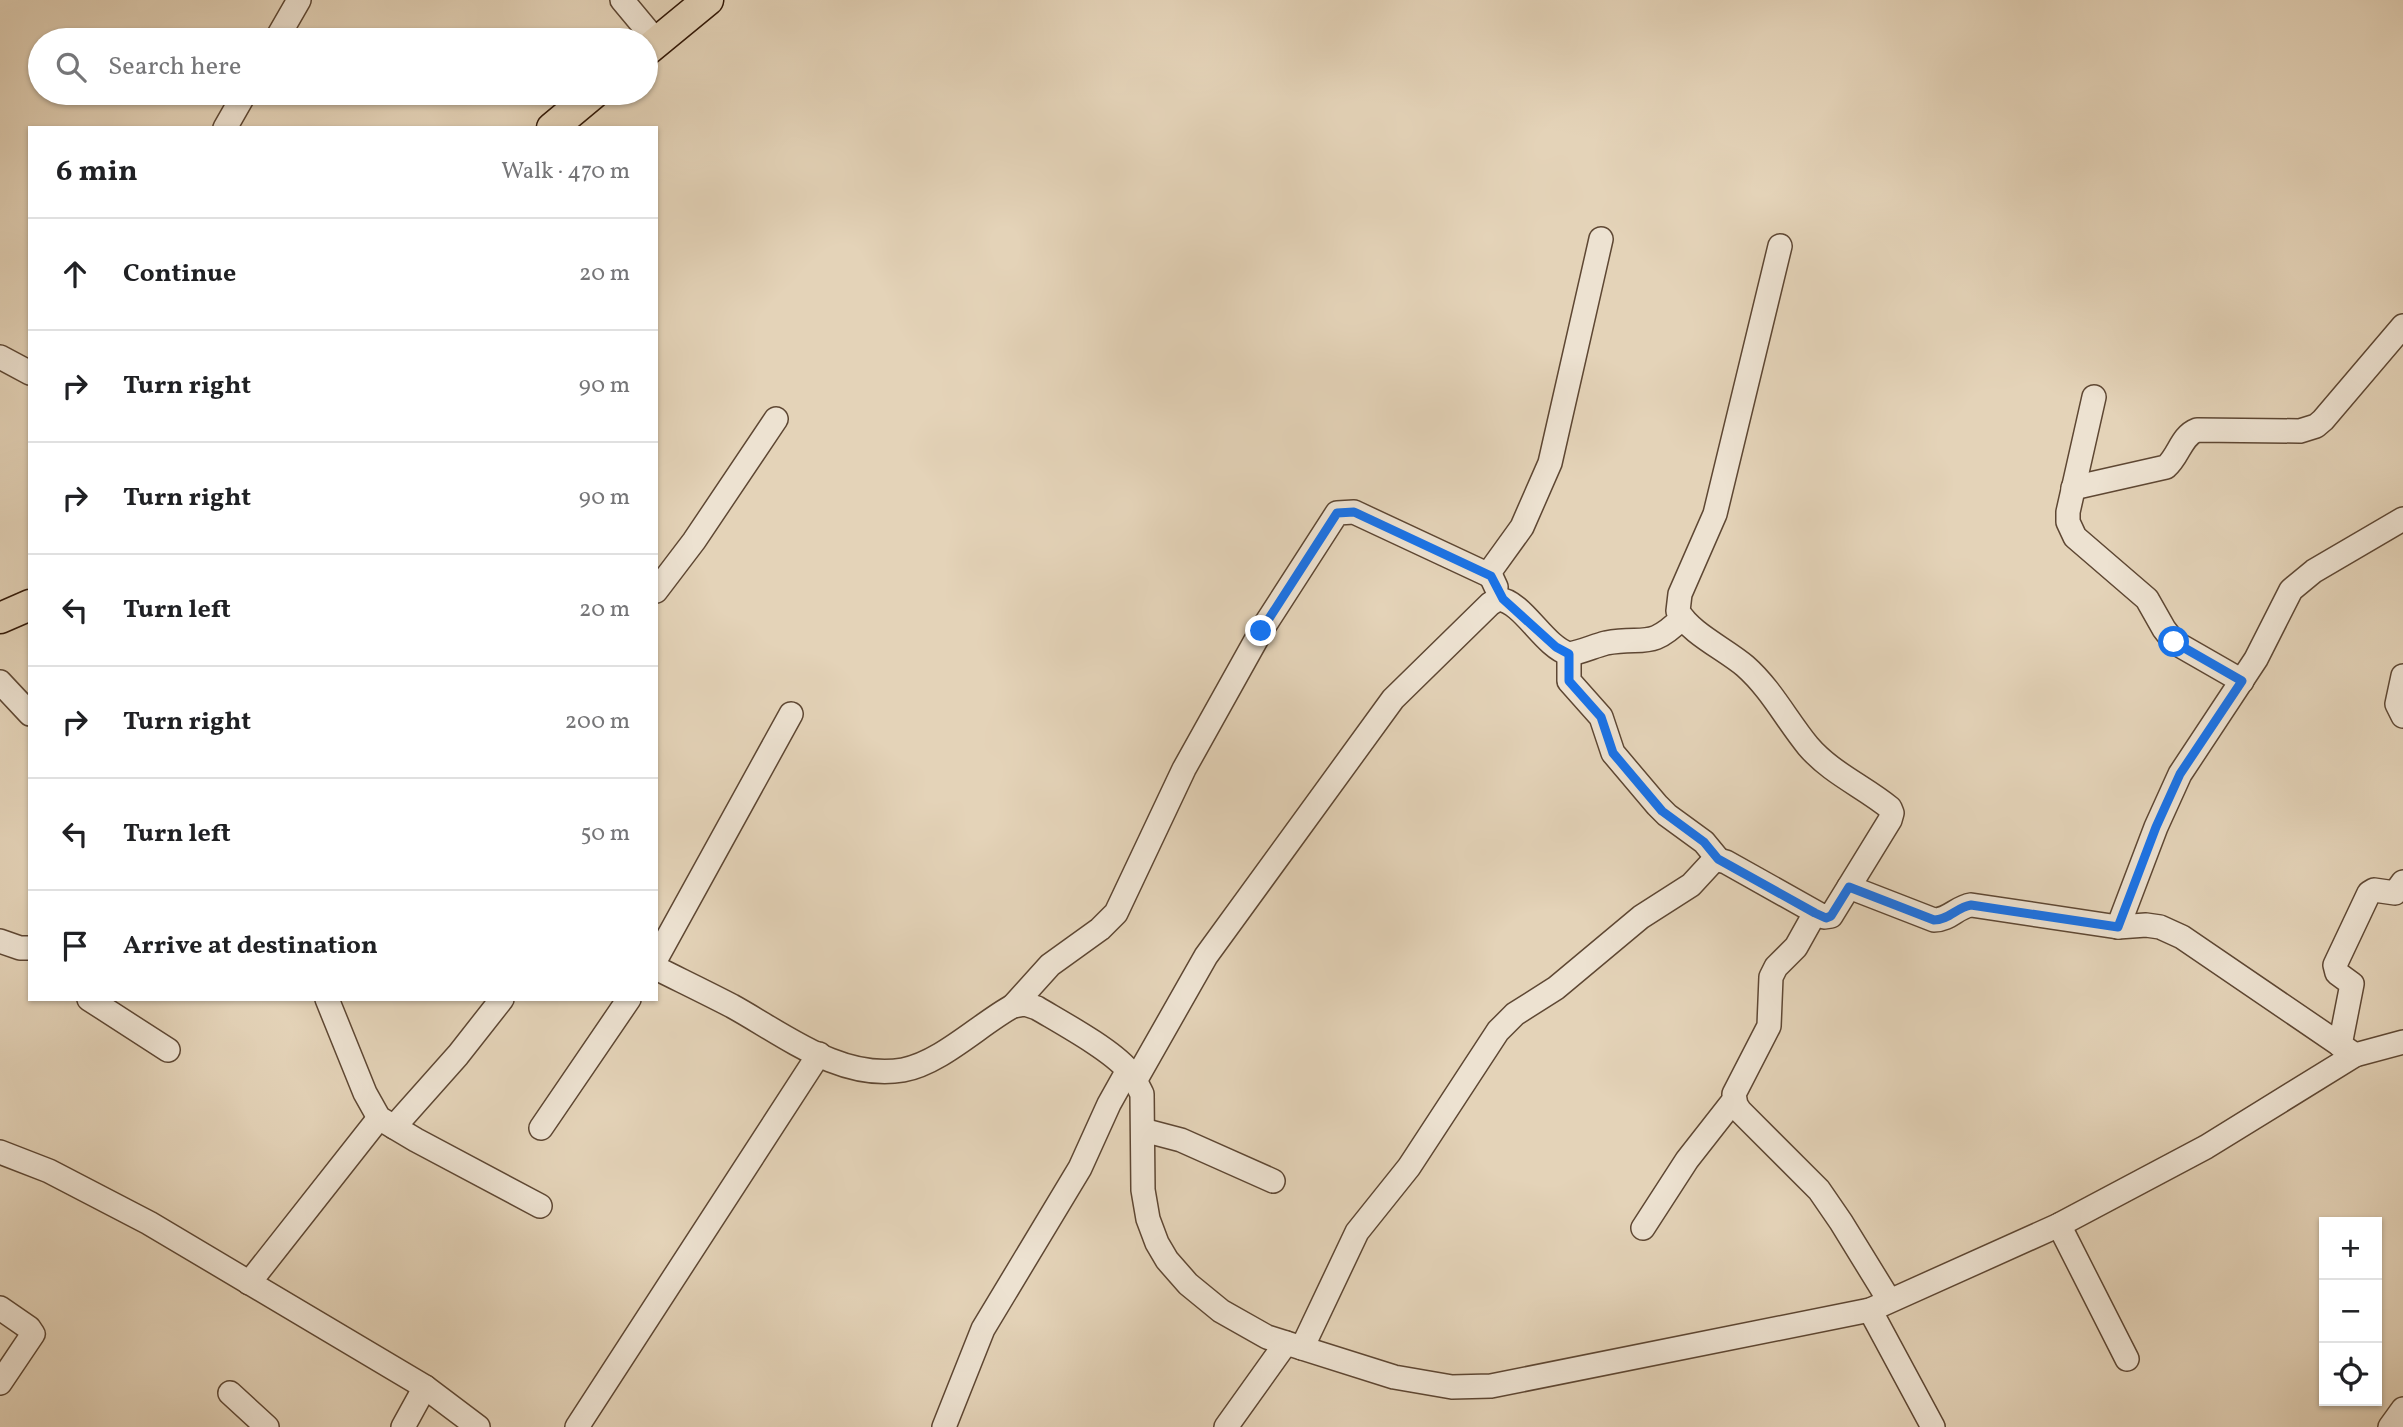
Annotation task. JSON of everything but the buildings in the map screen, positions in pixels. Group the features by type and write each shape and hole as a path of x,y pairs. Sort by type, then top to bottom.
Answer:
{"main road":[{"path":"658,40 708,0"},
{"path":"554,126 580,105"},
{"path":"0,618 28,606"}],"street":[{"path":"283,28 299,0"},
{"path":"622,0 640,28"},
{"path":"230,126 240,105"},
{"path":"1601,239 1550,463 1522,527 1491,570 1491,576 1503,599 1556,647 1569,654 1610,642 1656,639 1682,618"},
{"path":"1569,654 1569,681 1601,717 1613,753 1662,811 1704,842 1718,859 1815,913 1826,918 1831,916 1891,820 1891,810 1827,763 1810,747 1760,681 1744,665 1682,618 1678,604 1715,514 1780,246"},
{"path":"2074,488 2166,467 2174,460 2188,435 2197,430 2300,430 2316,426 2403,326"},
{"path":"0,357 28,372"},
{"path":"2094,397 2068,522 2075,537 2147,598 2174,642 2242,681"},
{"path":"658,587 694,541 776,419"},
{"path":"658,969 839,1063 867,1070 904,1070 934,1057 1013,1006 1050,965 1100,929 1116,913 1184,769 1261,631 1337,513 1354,512 1491,576"},
{"path":"2118,927 2156,827 2180,774 2265,643 2284,600 2298,583 2314,571 2403,519"},
{"path":"944,1427 983,1329 1080,1168 1109,1104 1131,1075 1206,956 1393,699 1490,604 1497,599 1503,599"},
{"path":"2403,676 2397,704 2403,716"},
{"path":"0,682 28,712"},
{"path":"658,955 791,714"},
{"path":"1226,1427 1294,1346 1357,1231 1409,1167 1505,1023 1556,988 1641,917 1691,885 1712,860 1718,859"},
{"path":"2347,1050 2352,984 2337,973 2335,965 2369,893 2374,890 2395,892 2403,882"},
{"path":"1849,887 1934,920 1946,918 1971,905 2118,927 2160,927 2182,937 2347,1050"},
{"path":"1643,1228 1687,1160 1734,1100 1737,1086 1769,1026 1771,977 1776,967 1796,947 1815,913"},
{"path":"92,1001 169,1050"},
{"path":"328,1001 365,1093 387,1122 540,1206"},
{"path":"249,1283 387,1122 458,1055 500,1001"},
{"path":"541,1128 628,1001"},
{"path":"1013,1006 1025,1004 1037,1008 1097,1046 1131,1075 1142,1094 1143,1190 1148,1220 1167,1260 1188,1284 1221,1311 1267,1337 1394,1377 1452,1387 1491,1386 1585,1369 1880,1305 2059,1225 2206,1147 2347,1050 2376,1048 2403,1042"},
{"path":"577,1427 819,1054"},
{"path":"1734,1100 1740,1111 1819,1190 1841,1222 1933,1427"},
{"path":"1143,1130 1181,1140 1273,1181"},
{"path":"3,1159 49,1171 149,1223 425,1387 478,1427"},
{"path":"2059,1225 2127,1359"},
{"path":"0,1308 29,1328 33,1334 0,1383"},
{"path":"403,1427 425,1387"},
{"path":"230,1394 267,1427"},
{"path":"2390,1427 2403,1409"}],"route":[{"path":"1261,631 1337,513 1354,512 1491,576 1503,599 1556,647 1569,654 1569,681 1601,717 1613,753 1662,811 1696,835 1718,859 1815,913 1826,918 1831,916 1849,887 1927,919 1946,918 1971,905 2118,927 2156,827 2180,774 2242,681 2174,642"}]}
